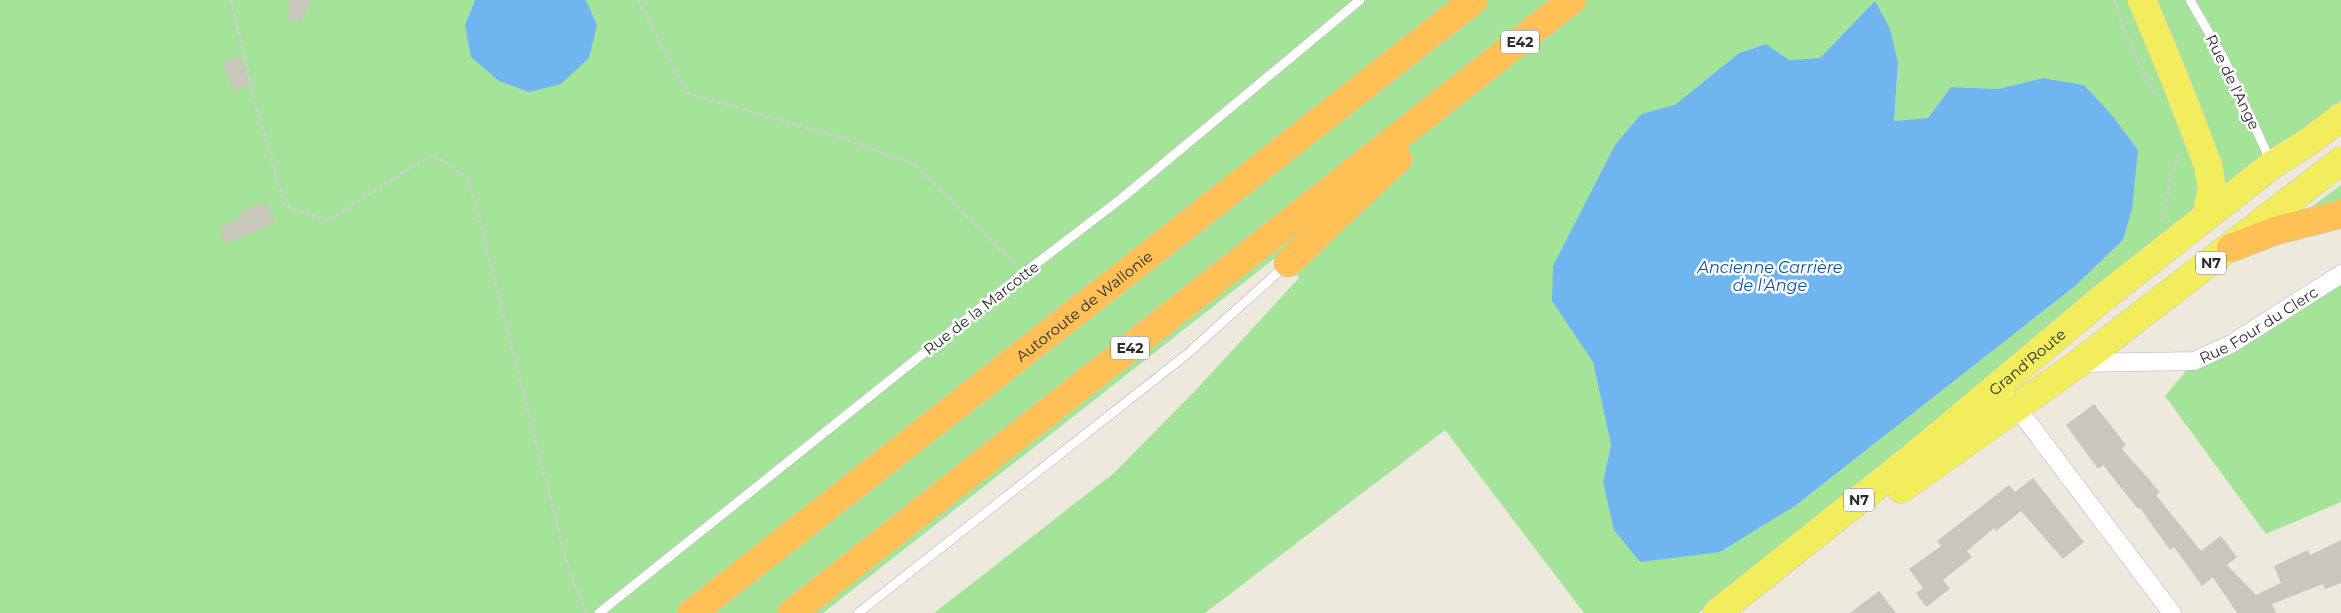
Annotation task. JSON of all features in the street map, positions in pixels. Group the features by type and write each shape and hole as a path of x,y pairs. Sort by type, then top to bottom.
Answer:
{"highway":[{"name":"Autoroute de Wallonie","path":"692,613 1474,0"},
{"name":"E42","path":"792,613 1469,83 1572,0"},
{"path":"1288,263 1405,152 1469,83"},
{"path":"2231,248 2275,231 2341,214"}],"main road":[{"path":"2142,0 2176,82 2195,163 2212,188 2206,217"},
{"name":"Grand'Route","path":"1717,613 2000,385 2104,297 2272,165 2311,140 2341,117"},
{"name":"Grand'Route","path":"1742,613 1857,521 2079,363 2231,248 2341,161"},
{"path":"2195,163 2239,191 2272,198 2300,194"}],"street":[{"name":"Rue Four du Clerc","path":"2079,363 2194,361 2232,344 2341,274"},
{"path":"2000,385 2017,408"},
{"name":"Grand'Route","path":"2017,408 2172,613"}],"lane":[{"name":"Rue de la Marcotte","path":"599,613 1024,273 1122,198 1360,0"},
{"name":"Rue de l'Ange","path":"2190,0 2224,58 2272,165"},
{"path":"858,613 1186,355 1288,263"}],"path":[{"path":"231,0 256,106 285,205 328,221 432,154 468,178 569,570 586,613"},
{"path":"638,0 687,93 838,137 914,164 1024,273"},
{"path":"2115,0 2123,28 2158,103"},
{"path":"2175,144 2179,152 2195,163"},
{"path":"2159,229 2166,206 2168,185 2179,152"},
{"path":"2166,206 2172,211"}],"green space":[{"path":"0,0 475,0 465,25 597,25 586,0 2341,0 2341,101 1917,443 1698,613 1584,613 1445,430 1205,613 934,613 1114,473 1195,391 1299,278 1280,254 823,613 0,613","holes":["1875,1 1898,63 1894,121 1928,118 1951,87 1998,89 2043,78 2084,85 2112,115 2138,150 2123,240 2075,286 1795,506 1720,552 1603,482 1611,445 1593,362 1590,197 1615,145 1641,114 1675,106 1739,53 1765,44 1789,60 1820,58"]},
{"path":"2341,185 2341,203 2310,208"},
{"path":"2341,274 2341,502 2266,534 2165,396 2194,361"}],"water":[{"path":"475,0 586,0 597,25 589,58 561,84 529,92 499,81 471,57 465,25"},
{"name":"Ancienne Carrière de l'Ange","path":"1875,1 1890,29 1898,63 1894,121 1928,118 1951,87 1998,89 2043,78 2084,85 2112,115 2138,150 2132,209 2123,240 2075,286 1795,506 1720,552 1640,562 1614,530 1603,482 1611,445 1593,362 1552,301 1553,266 1615,145 1641,114 1675,105 1739,53 1766,44 1789,60 1820,58"}],"building":[{"path":"289,0 311,0 301,22 288,18"},
{"path":"239,56 251,84 234,91 222,63"},
{"path":"264,202 266,207 268,206 275,223 226,244 219,227 241,218 239,213"},
{"path":"2094,404 2126,445 2122,449 2160,492 2156,495 2201,551 2221,536 2237,557 2227,565 2256,595 2281,583 2274,566 2308,550 2310,555 2341,540 2341,583 2325,589 2323,584 2272,604 2276,613 2237,613 2213,577 2202,586 2174,547 2170,550 2140,508 2138,509 2103,465 2098,469 2066,425"},
{"path":"2033,478 2084,542 2063,559 2021,511 1996,531 1994,528 1967,551 1972,557 1943,580 1950,589 1926,607 1916,593 1923,588 1909,569 1941,546 1937,541 2009,485 2015,492"},
{"path":"1879,591 1896,613 1850,613"}]}
